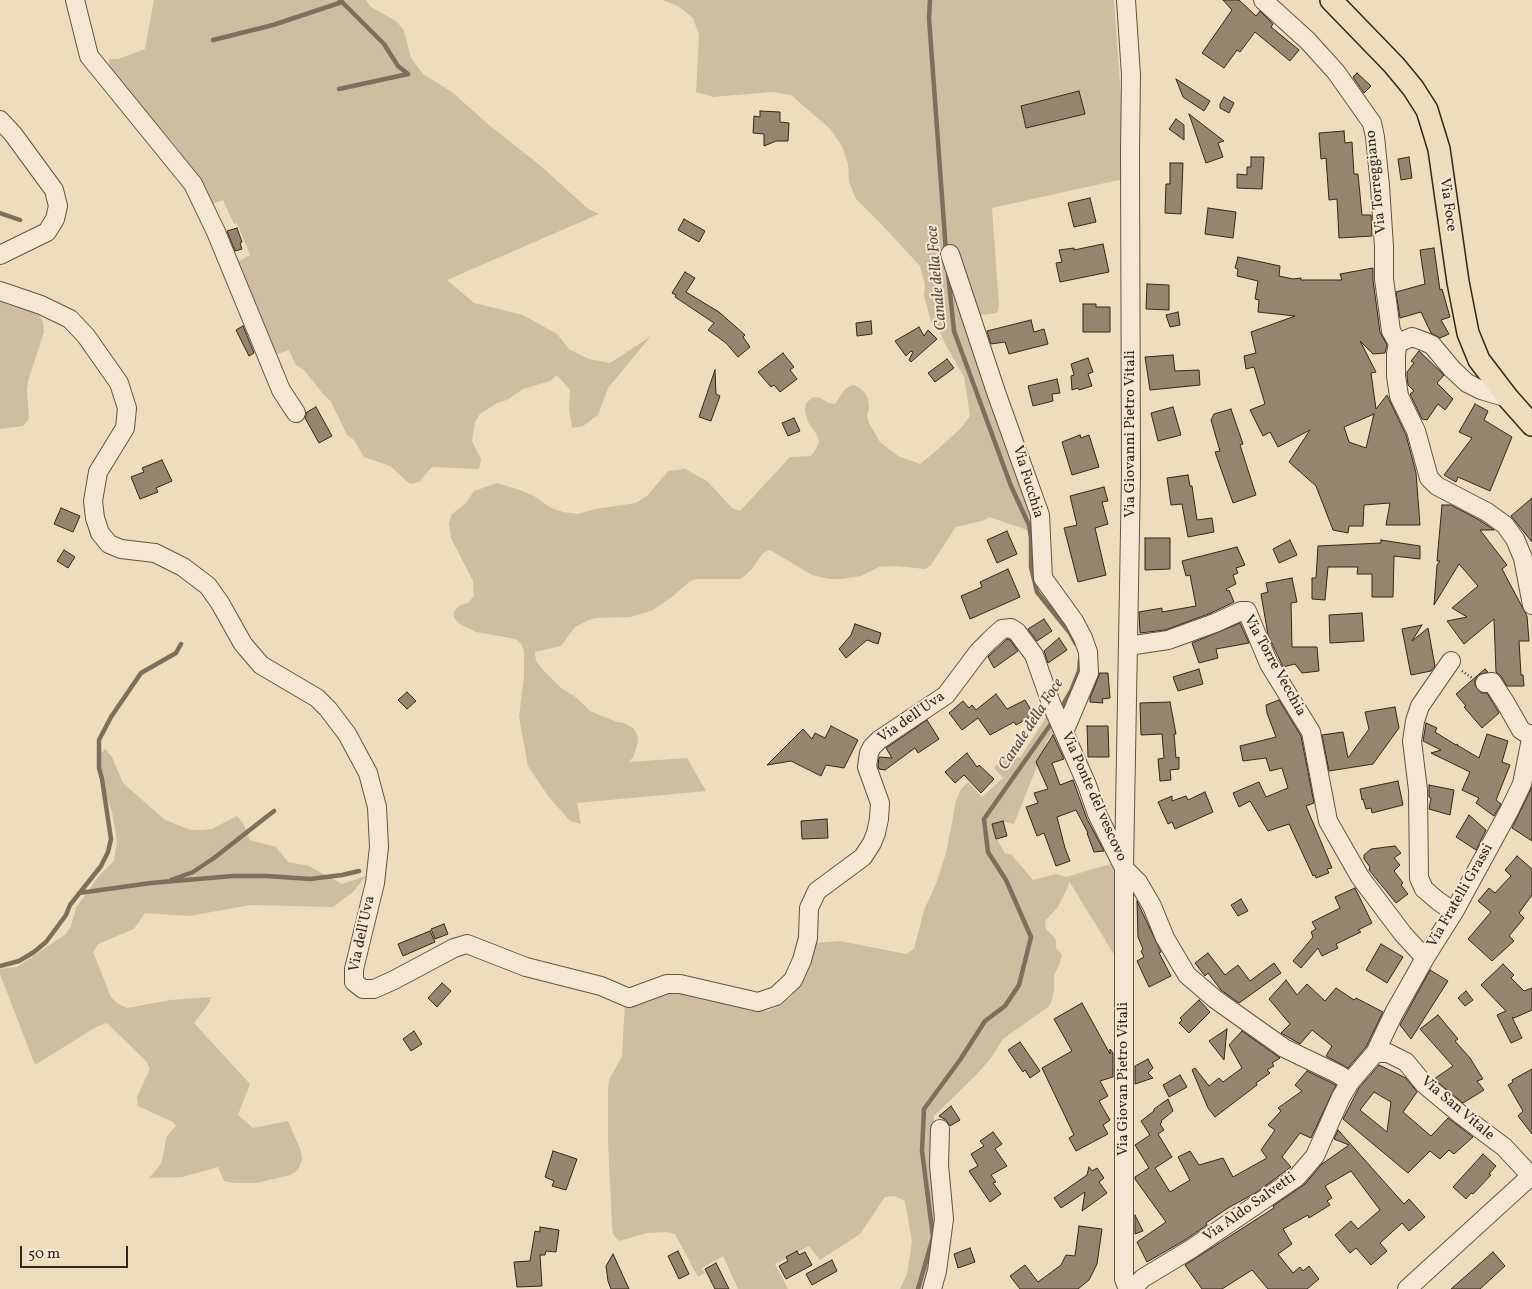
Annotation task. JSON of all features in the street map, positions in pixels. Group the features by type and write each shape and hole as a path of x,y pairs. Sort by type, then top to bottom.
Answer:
{"main road":[{"name":"Via Foce","path":"1332,0 1394,65 1427,110 1439,149 1458,282 1468,333 1479,360 1508,398 1532,425"}],"street":[{"path":"75,0 89,56 193,184 216,232 281,390 296,413"},
{"name":"Via Giovanni Pietro Vitali","path":"1124,868 1131,474 1131,75 1126,0"},
{"name":"Via Torreggiano","path":"1263,0 1308,41 1336,72 1372,123 1376,137 1380,186 1384,279 1392,331 1398,343"},
{"path":"0,120 14,134 54,190 58,206 56,219 47,232 0,255"},
{"name":"Via Fucchia","path":"950,254 1040,515 1043,578 1074,620 1084,638 1088,652 1089,673 1063,730"},
{"name":"Via dell'Uva","path":"0,291 41,305 70,319 86,336 119,383 127,408 125,428 98,472 93,501 94,518 100,533 109,544 155,554 183,567 208,586 243,644 261,665 317,698 328,709 347,734 368,773 377,807 379,847 375,883 354,969 354,982 363,989 374,989 454,948 467,944 526,967 601,986 629,998 668,984 695,986 758,1002 776,996 793,980 802,960 808,938 809,908 817,892 863,857 872,843 880,812 880,803 867,767 867,759 872,746 946,695 990,640 1002,629 1011,628"},
{"path":"1508,398 1481,390 1467,383 1432,345 1424,340 1412,337 1398,343 1396,376 1399,396 1416,431 1429,478 1437,486 1487,512 1504,525 1515,539 1523,558 1532,605"},
{"name":"Via Torre Vecchia","path":"1128,646 1168,640 1216,623 1241,611 1247,611 1270,664 1311,732 1328,821 1360,877 1403,934 1425,958"},
{"name":"Via Ponte del vescovo","path":"1011,628 1017,632 1034,656 1052,704 1084,777 1097,814 1124,868 1138,882 1152,906 1165,938 1187,975 1214,1000 1284,1048 1338,1074 1350,1082"},
{"path":"1451,661 1420,706 1415,721 1412,741 1418,790 1419,878 1424,889 1454,912"},
{"path":"1485,683 1492,682 1521,730 1532,736"},
{"name":"Via Fratelli Grassi","path":"1375,1053 1394,1014 1425,958 1454,912 1522,784 1532,736"},
{"name":"Via Giovan Pietro Vitali","path":"1124,868 1125,1288"},
{"name":"Via Aldo Salvetti","path":"1125,1288 1191,1249 1297,1177 1315,1156 1341,1097 1350,1082 1375,1053"},
{"name":"Via San Vitale","path":"1375,1053 1388,1053 1406,1062 1424,1084 1504,1147 1532,1176"},
{"path":"932,1289 937,1271 944,1218 939,1165 940,1129"},
{"path":"1407,1289 1532,1176"}],"path":[{"path":"1451,661 1464,673 1485,683"}],"shaded area":[{"path":"154,0 366,0 371,7 396,21 403,29 411,58 423,74 452,92 489,125 542,167 587,208 599,214 447,280 474,303 523,315 557,334 570,350 589,359 610,363 651,336 608,388 598,415 583,426 572,428 569,408 570,390 557,375 550,381 523,389 480,414 475,422 472,441 481,459 479,469 432,467 419,482 410,484 390,466 364,457 354,440 347,435 331,402 304,370 295,364 289,350 272,356 234,264 250,255 237,223 234,224 223,200 212,204 179,150 110,70 109,59 118,59 145,49"},
{"path":"662,0 1114,0 1122,113 1123,179 992,208 999,306 997,313 966,319 1032,512 1036,533 989,517 982,521 956,527 931,565 925,569 896,566 879,567 861,576 841,579 829,579 812,575 770,550 763,553 752,569 741,579 696,579 689,582 672,597 651,611 630,617 589,620 575,627 561,646 535,652 536,661 543,670 561,688 577,698 590,711 633,728 637,734 638,741 634,756 629,762 687,758 706,791 577,803 581,824 570,821 548,796 528,766 519,717 524,676 524,652 522,645 517,640 510,638 476,632 460,624 454,618 454,611 460,605 468,603 474,596 473,581 451,538 449,523 452,514 466,503 474,491 497,483 534,496 551,508 563,512 578,514 595,509 636,503 648,495 668,471 685,469 707,481 732,508 740,511 790,457 811,456 816,449 819,442 817,435 808,422 805,411 806,403 813,397 835,404 846,388 853,385 860,388 868,399 869,408 867,415 869,423 880,442 898,456 920,464 961,428 970,416 964,377 944,342 938,326 931,322 924,295 925,285 920,266 856,199 849,182 848,164 842,146 830,129 791,95 772,92 713,97 696,92 699,35 693,18 678,6"},
{"path":"0,297 37,311 43,322 44,332 28,381 29,419 23,426 0,429"},
{"path":"1048,714 1056,730 1047,741 1014,824 1005,822 993,828 1005,853 1012,855 1033,880 1056,874 1066,877 1114,863 1115,956 1069,881 1058,907 1045,921 1046,929 1053,936 1056,941 1056,948 1062,954 1054,975 1054,990 1051,1003 1003,1039 991,1058 976,1075 934,1116 940,1229 927,1289 900,1289 907,1274 912,1242 905,1201 894,1196 885,1197 860,1234 820,1260 809,1246 775,1264 788,1289 738,1289 723,1256 702,1268 705,1273 698,1277 675,1234 666,1232 647,1233 619,1241 613,1234 612,1225 608,1141 608,1090 609,1080 622,1056 625,1003 675,990 728,1001 748,1009 768,1011 783,1004 793,995 802,981 815,943 840,941 906,954 914,949 924,910 936,884 946,853 956,801 961,789 968,782 982,797 1003,778 994,768 1008,751 1020,758"},
{"path":"105,749 112,757 123,783 165,820 191,830 201,830 212,829 237,816 243,823 250,840 276,847 288,862 309,866 342,884 366,876 353,892 333,907 251,905 189,916 145,913 134,929 98,944 93,952 111,997 118,1004 127,1008 170,1000 212,997 194,1023 250,1084 238,1115 253,1128 288,1121 301,1151 302,1160 298,1170 290,1175 257,1183 235,1183 224,1181 218,1167 182,1177 149,1178 161,1164 167,1136 176,1126 173,1122 138,1106 137,1097 150,1069 146,1061 107,1023 96,1027 35,1065 0,974 0,969 17,967 66,934 71,926 76,908 98,877 114,861 117,841 112,812 102,785 98,766 98,757"}],"building":[{"path":"1223,0 1239,0 1256,16 1260,11 1273,24 1271,27 1299,50 1290,61 1255,32 1240,52 1237,50 1224,68 1202,53 1232,10"},
{"path":"1357,73 1371,86 1364,93 1353,77"},
{"path":"1176,79 1210,101 1204,111 1183,97"},
{"path":"1079,91 1085,114 1026,128 1021,106"},
{"path":"1224,97 1234,103 1229,113 1220,108"},
{"path":"760,111 780,112 780,122 789,123 788,141 776,141 764,146 764,134 753,133 754,116 760,117"},
{"path":"1189,114 1224,141 1218,143 1223,157 1206,163"},
{"path":"1176,119 1184,125 1184,140 1169,129"},
{"path":"1344,131 1345,143 1352,142 1354,174 1358,174 1362,215 1371,215 1372,236 1339,238 1337,199 1329,200 1326,158 1321,159 1319,133"},
{"path":"1251,157 1264,157 1262,189 1237,188 1237,174 1247,175 1247,167 1251,167"},
{"path":"1409,157 1412,178 1401,180 1398,159"},
{"path":"1170,163 1183,163 1181,214 1165,213 1166,184 1170,184"},
{"path":"1090,198 1096,222 1074,227 1068,203"},
{"path":"1208,208 1236,212 1233,238 1205,234"},
{"path":"684,219 705,231 699,242 678,230"},
{"path":"237,228 242,242 240,243 242,249 235,251 227,231"},
{"path":"1103,244 1109,272 1060,282 1056,263 1062,262 1059,250 1074,248 1074,250"},
{"path":"1434,248 1440,290 1442,289 1450,317 1441,320 1449,334 1440,338 1431,333 1421,312 1400,318 1396,292 1425,284 1420,250"},
{"path":"1238,257 1280,266 1279,276 1293,279 1301,278 1301,280 1342,280 1340,274 1373,268 1380,332 1387,345 1385,353 1373,354 1360,341 1376,372 1371,373 1376,409 1387,395 1406,435 1416,473 1420,525 1386,525 1390,503 1364,505 1363,526 1349,526 1348,533 1333,530 1316,486 1289,462 1310,430 1278,447 1270,432 1263,436 1250,410 1265,404 1254,367 1246,369 1244,356 1256,353 1251,332 1295,316 1258,312 1259,300 1255,299 1258,281 1237,276 1238,269 1235,268","holes":["1374,414 1366,448 1349,442 1344,427"]},
{"path":"685,272 695,278 686,292 719,312 745,335 743,337 750,347 738,357 726,343 708,330 714,323 675,297 676,295 672,293"},
{"path":"1147,284 1169,285 1169,310 1146,309"},
{"path":"1083,304 1096,304 1096,307 1110,307 1110,332 1083,332"},
{"path":"1178,312 1180,325 1170,327 1166,315"},
{"path":"1031,320 1034,332 1044,329 1048,344 1009,354 1005,342 991,344 987,331"},
{"path":"871,321 872,334 857,336 856,323"},
{"path":"243,326 254,353 249,356 236,330"},
{"path":"919,327 924,336 928,330 937,339 911,362 909,360 913,352 911,351 906,356 895,341"},
{"path":"1419,351 1444,375 1437,383 1453,399 1445,410 1438,404 1427,420 1422,419 1410,394 1414,391 1408,385 1407,372 1414,363 1411,361"},
{"path":"783,353 794,367 790,370 797,379 780,392 774,385 771,387 758,372"},
{"path":"1173,355 1175,371 1199,370 1200,385 1150,390 1145,357"},
{"path":"1088,358 1093,372 1088,374 1092,386 1072,390 1071,376 1074,375 1071,364"},
{"path":"947,359 954,368 935,382 928,373"},
{"path":"715,370 716,394 720,396 711,421 699,417"},
{"path":"1057,379 1060,393 1052,394 1053,401 1033,406 1028,386"},
{"path":"1475,404 1488,411 1484,420 1512,437 1490,491 1458,477 1456,482 1444,475 1472,438 1459,432"},
{"path":"316,407 332,436 319,443 305,418 307,412"},
{"path":"1173,407 1181,435 1158,441 1151,413"},
{"path":"1231,409 1243,444 1240,445 1256,495 1233,503 1215,452 1220,451 1211,420 1214,414"},
{"path":"794,418 800,431 788,436 782,423"},
{"path":"1080,435 1081,438 1089,435 1099,467 1072,475 1062,442"},
{"path":"162,460 172,481 156,488 158,492 140,499 131,477 144,472 142,468"},
{"path":"1188,475 1190,486 1192,486 1197,520 1212,518 1214,532 1188,537 1182,504 1171,505 1167,478"},
{"path":"1104,487 1108,501 1102,502 1108,524 1095,528 1106,575 1078,582 1064,528 1077,525 1070,496"},
{"path":"1532,498 1532,542 1511,516"},
{"path":"1442,505 1451,505 1494,530 1480,530 1507,565 1502,569 1527,616 1529,641 1519,641 1521,675 1523,675 1524,686 1507,686 1496,672 1494,619 1464,644 1447,621 1467,617 1452,608 1478,586 1459,564 1434,605 1437,565 1440,561 1437,561"},
{"path":"61,508 80,516 73,532 54,524"},
{"path":"1007,531 1017,554 997,563 987,540"},
{"path":"1145,538 1170,538 1170,569 1145,570"},
{"path":"1290,540 1297,555 1279,563 1273,549"},
{"path":"1381,540 1420,546 1420,559 1394,556 1393,597 1372,597 1372,574 1357,574 1358,567 1328,567 1325,600 1312,599 1312,578 1316,578 1318,546 1381,543"},
{"path":"1237,547 1245,565 1236,568 1238,573 1233,575 1236,584 1226,589 1227,591 1229,590 1234,602 1211,613 1165,630 1140,633 1139,612 1162,608 1162,612 1196,606 1190,575 1186,576 1182,561"},
{"path":"64,550 75,557 68,568 57,561"},
{"path":"1008,569 1020,597 970,619 961,596 982,587 980,582"},
{"path":"1292,578 1297,602 1291,603 1292,647 1317,647 1319,671 1302,673 1295,664 1283,667 1268,635 1261,594 1268,592 1266,583"},
{"path":"1362,613 1364,641 1330,643 1329,615"},
{"path":"1044,619 1052,631 1037,641 1028,629"},
{"path":"1240,623 1249,643 1216,649 1218,658 1199,663 1192,643"},
{"path":"855,624 881,633 878,644 867,640 846,658 839,649 851,635"},
{"path":"1422,625 1412,641 1428,628 1435,666 1431,671 1411,675 1402,629"},
{"path":"1059,638 1067,650 1048,663 1044,651"},
{"path":"1007,639 1010,640 1018,651 994,668 988,657"},
{"path":"1199,669 1203,684 1178,691 1173,677"},
{"path":"1485,669 1488,672 1478,675"},
{"path":"1100,673 1108,673 1110,698 1102,699 1103,703 1090,702 1090,698"},
{"path":"1478,675 1475,685 1481,693 1487,693 1499,713 1482,728 1464,707 1466,706 1456,694"},
{"path":"407,692 416,701 407,709 398,700"},
{"path":"996,694 1007,709 1025,700 1034,715 1016,725 1014,722 990,735 978,718 962,730 949,713 963,701 969,708 972,705 976,710"},
{"path":"1279,700 1301,736 1314,803 1306,806 1332,868 1327,869 1329,873 1316,878 1315,875 1313,876 1289,824 1268,831 1250,801 1239,807 1233,793 1259,782 1266,797 1288,788 1282,768 1270,771 1266,758 1243,761 1240,746 1276,737 1266,705"},
{"path":"1170,702 1176,734 1174,734 1176,758 1179,757 1179,769 1170,770 1171,780 1160,781 1158,759 1164,758 1162,734 1141,735 1140,703"},
{"path":"1395,707 1399,728 1373,764 1329,771 1322,735 1343,732 1348,758 1369,729 1365,712"},
{"path":"927,720 939,739 918,753 915,748 885,770 879,769 879,757 892,758 886,748"},
{"path":"1426,723 1437,728 1435,732 1479,758 1487,734 1508,741 1502,762 1510,765 1496,800 1501,804 1494,816 1476,803 1479,798 1462,790 1470,772 1431,753 1441,750 1423,741"},
{"path":"831,726 858,740 844,768 826,765 821,776 791,761 767,765 803,729 812,739 815,733 825,738"},
{"path":"1087,726 1108,726 1109,757 1088,757"},
{"path":"1053,735 1064,759 1052,763 1060,785 1073,780 1087,819 1104,851 1094,852 1088,833 1076,810 1057,817 1070,861 1056,866 1044,833 1037,836 1026,807 1038,803 1034,793 1048,789 1036,762"},
{"path":"967,753 977,767 979,765 994,779 981,793 964,775 955,783 945,772"},
{"path":"1398,781 1403,805 1372,813 1371,808 1366,809 1360,789"},
{"path":"1429,785 1454,790 1450,815 1429,809 1431,798 1429,797"},
{"path":"1532,787 1532,841 1512,828"},
{"path":"1205,792 1213,812 1175,829 1172,822 1168,824 1158,802 1172,796 1172,801 1186,796 1188,800"},
{"path":"1469,815 1486,830 1476,850 1456,837"},
{"path":"827,819 828,838 802,839 801,821"},
{"path":"1003,821 1007,836 996,839 992,824"},
{"path":"1395,846 1401,853 1394,858 1400,865 1394,871 1408,894 1396,903 1369,870 1370,867 1364,859 1364,855 1371,849"},
{"path":"1517,856 1532,869 1532,895 1519,913 1524,918 1509,936 1514,941 1492,961 1468,939 1491,912 1478,901 1489,888 1495,893 1511,876 1505,870"},
{"path":"1355,888 1372,923 1358,930 1361,932 1336,944 1338,948 1322,956 1318,948 1301,968 1293,961 1313,937 1311,932 1316,929 1312,922 1340,908 1335,897"},
{"path":"1241,899 1248,911 1238,916 1231,905"},
{"path":"1137,901 1171,976 1149,987 1137,961 1144,957 1138,937"},
{"path":"444,924 448,934 435,939 431,929"},
{"path":"430,931 435,942 403,956 398,944"},
{"path":"1381,944 1403,957 1387,983 1366,970"},
{"path":"1208,953 1225,975 1238,965 1250,981 1274,963 1281,973 1239,1003 1221,990 1208,973 1205,976 1195,963"},
{"path":"1503,964 1514,975 1511,978 1524,991 1532,988 1532,1010 1514,1018 1512,1017 1522,1038 1511,1043 1497,1015 1506,1011 1481,985"},
{"path":"1430,970 1448,981 1411,1039 1400,1025"},
{"path":"1286,980 1297,995 1307,984 1325,1001 1336,988 1354,1000 1356,998 1383,1012 1366,1047 1348,1068 1326,1056 1332,1046 1312,1030 1300,1044 1281,1033 1290,1024 1269,999"},
{"path":"442,983 451,991 437,1007 428,998"},
{"path":"1466,991 1473,1000 1465,1006 1458,998"},
{"path":"1199,1000 1210,1012 1189,1033 1179,1023 1182,1020 1180,1018"},
{"path":"1082,1003 1110,1054 1110,1049 1113,1053 1113,1077 1100,1081 1108,1096 1099,1101 1110,1120 1103,1125 1108,1134 1076,1151 1069,1138 1074,1135 1042,1068 1072,1051 1054,1019"},
{"path":"1438,1015 1458,1039 1455,1041 1470,1058 1483,1079 1477,1081 1484,1090 1463,1103 1434,1079 1453,1066 1420,1029"},
{"path":"1227,1029 1224,1060 1209,1041"},
{"path":"414,1031 422,1044 411,1051 403,1039"},
{"path":"1242,1031 1280,1058 1272,1063 1274,1066 1267,1070 1270,1073 1256,1083 1257,1085 1215,1117 1208,1108 1192,1070 1195,1068 1209,1086 1219,1078 1223,1082 1242,1068 1229,1045"},
{"path":"1020,1042 1040,1071 1030,1078 1025,1070 1023,1072 1008,1050"},
{"path":"1148,1059 1153,1068 1148,1073 1153,1078 1135,1084 1135,1066"},
{"path":"1379,1065 1406,1078 1417,1092 1403,1112 1431,1136 1448,1118 1473,1137 1454,1154 1449,1150 1440,1159 1430,1151 1408,1173 1343,1119 1359,1088","holes":["1374,1092 1391,1102 1387,1132 1360,1110"]},
{"path":"1532,1069 1532,1134 1518,1116 1523,1111 1508,1085 1513,1082 1512,1080"},
{"path":"1307,1071 1336,1085 1311,1138 1300,1133 1282,1157 1291,1167 1257,1192 1206,1223 1207,1225 1185,1240 1147,1262 1137,1242 1166,1222 1135,1179 1135,1177 1149,1168 1135,1145 1150,1135 1141,1121 1168,1099 1173,1111 1161,1121 1160,1124 1164,1130 1158,1134 1172,1157 1155,1168 1170,1192 1190,1180 1178,1157 1190,1151 1199,1165 1223,1158 1233,1177 1267,1158 1261,1150 1275,1130 1268,1125 1281,1111 1278,1108 1302,1091 1295,1085"},
{"path":"1180,1075 1187,1087 1169,1097 1163,1085"},
{"path":"951,1106 960,1120 950,1126 946,1120 939,1116"},
{"path":"1338,1130 1404,1204 1409,1199 1425,1217 1409,1231 1402,1223 1380,1243 1387,1251 1371,1265 1356,1248 1350,1253 1335,1235 1351,1221 1358,1229 1380,1210 1351,1171 1325,1186 1332,1198 1327,1201 1330,1205 1309,1218 1308,1215 1283,1229 1292,1244 1278,1254 1293,1273 1300,1267 1303,1271 1309,1266 1319,1279 1307,1289 1268,1289 1252,1270 1222,1289 1202,1289 1185,1265 1274,1208 1273,1206 1305,1184 1322,1164 1349,1145 1334,1139"},
{"path":"993,1132 1002,1144 995,1149 1007,1166 991,1175 996,1182 993,1183 1001,1194 990,1202 969,1171 978,1166 971,1154 984,1146 980,1141"},
{"path":"553,1151 577,1159 566,1190 552,1186 554,1181 545,1177"},
{"path":"1483,1154 1496,1166 1489,1174 1491,1175 1466,1199 1453,1187"},
{"path":"1089,1167 1092,1171 1097,1168 1104,1178 1099,1182 1107,1193 1082,1211 1085,1192 1061,1208 1054,1198 1087,1175"},
{"path":"1135,1215 1143,1231 1135,1234"},
{"path":"1079,1226 1102,1229 1097,1264 1089,1280 1078,1289 1020,1289 1010,1276 1025,1265 1038,1282 1061,1265 1066,1255 1075,1256"},
{"path":"540,1227 559,1230 556,1252 546,1251 545,1255 540,1255 542,1286 517,1287 514,1262 530,1261 535,1231 540,1232"},
{"path":"970,1248 975,1262 958,1268 954,1254"},
{"path":"678,1251 689,1274 679,1279 668,1256"},
{"path":"797,1251 799,1255 805,1252 812,1265 786,1279 779,1266 788,1261 786,1257"},
{"path":"1493,1252 1505,1266 1480,1289 1451,1289"},
{"path":"613,1254 629,1289 611,1289 606,1266"},
{"path":"832,1260 837,1271 812,1285 806,1274"},
{"path":"716,1263 729,1289 715,1289 705,1269"}],"waterway":[{"path":"340,0 384,44 398,66 408,74"},
{"name":"Canale della Foce","path":"930,0 929,18 946,252"},
{"path":"213,40 273,25 342,2"},
{"path":"339,89 408,74"},
{"path":"0,213 20,220"},
{"name":"Canale della Foce","path":"948,273 954,331 1011,486 1029,525 1031,567 1037,592 1070,633 1076,644"},
{"path":"0,966 19,961 46,942 66,915 70,905 101,866 108,852 111,839 99,768 99,740 111,717 141,673 176,653 181,644"},
{"name":"Canale della Foce","path":"1060,710 1071,691 1079,671 1080,660"},
{"name":"Canale della Foce","path":"918,1289 933,1237 922,1151 924,1109 960,1060 985,1021 1005,1006 1019,985 1031,937 1006,880 988,852 984,819 1053,721"},
{"path":"171,880 193,872 214,858 274,811"},
{"path":"79,893 151,883 233,876 310,879 359,871"}]}
